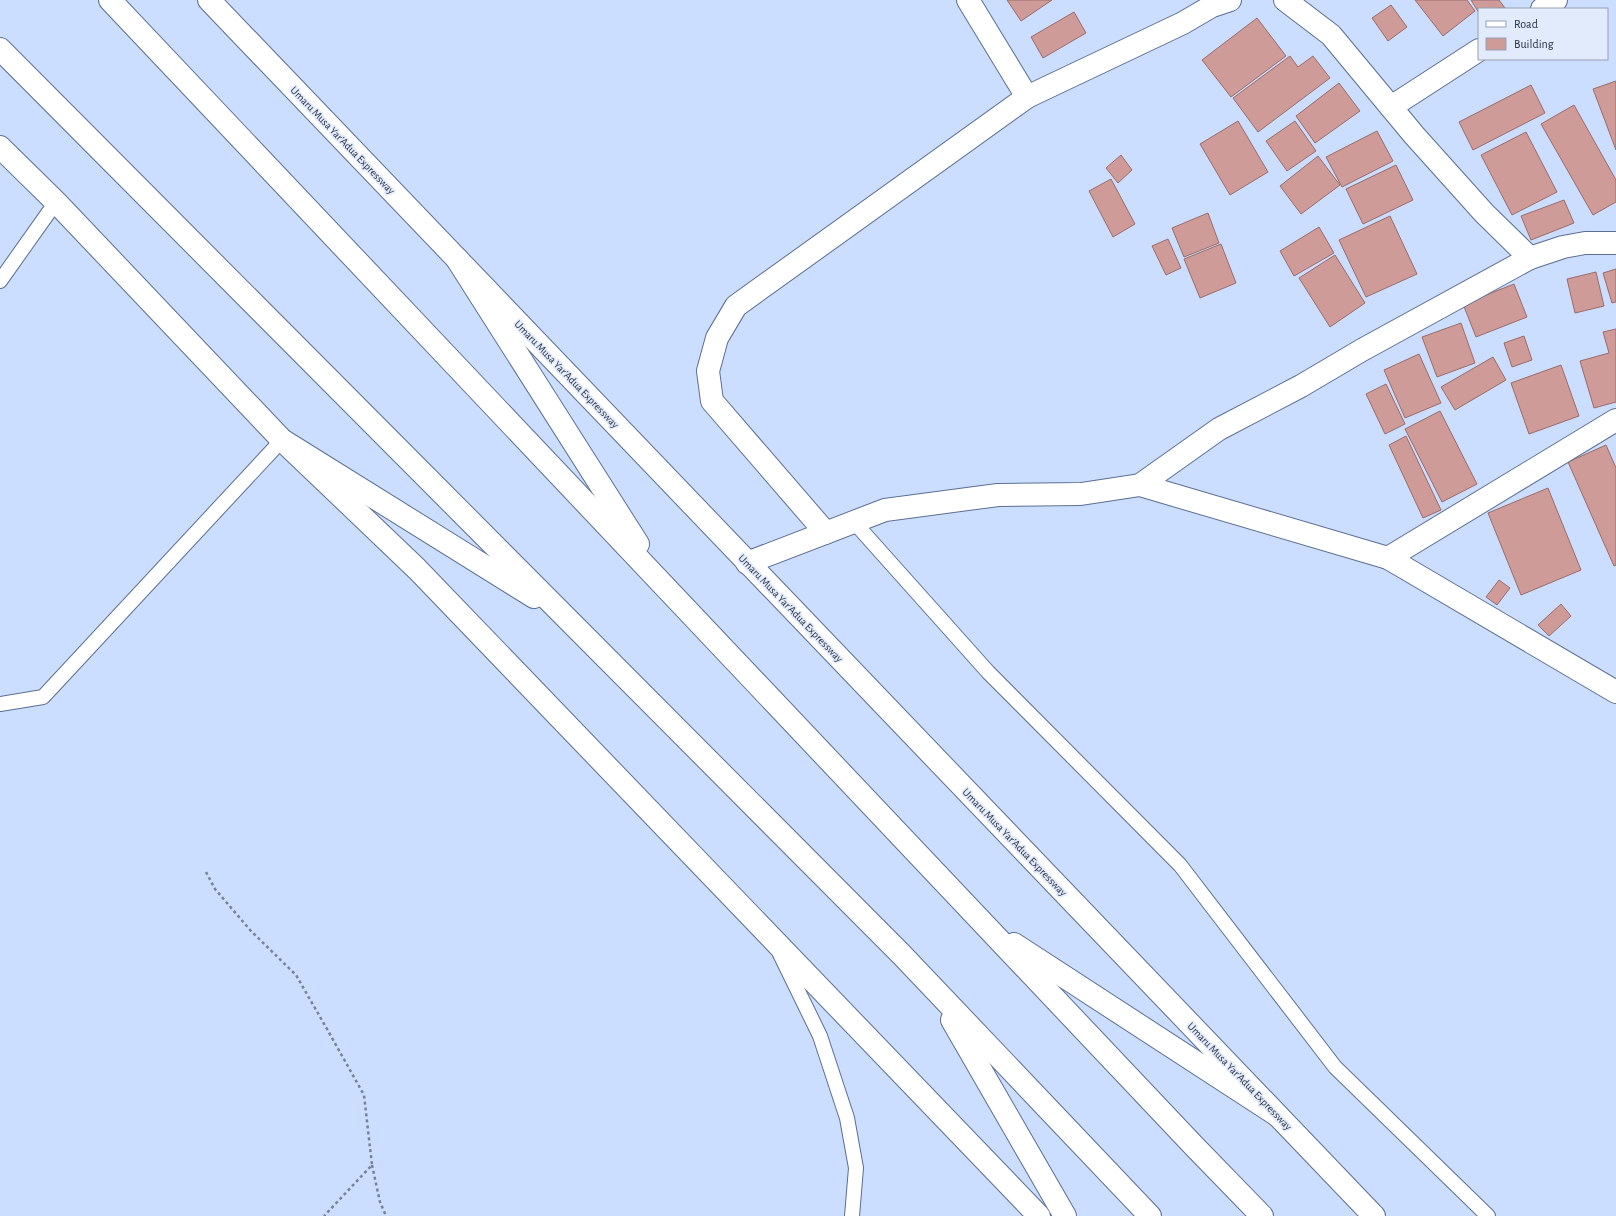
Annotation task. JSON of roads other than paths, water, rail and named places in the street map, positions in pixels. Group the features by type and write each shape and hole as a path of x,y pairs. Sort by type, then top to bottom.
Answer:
{"main road":[{"path":"110,0 985,926 1262,1216"},
{"name":"Umaru Musa Yar'Adua Expressway","path":"209,0 1374,1216"},
{"path":"968,0 1027,97"},
{"path":"826,533 712,401 708,371 717,338 736,306 1027,97 1183,23 1212,6 1230,0"},
{"path":"1285,0 1331,35 1391,108 1484,213 1530,258"},
{"path":"1544,8 1556,0"},
{"path":"0,49 934,989 1150,1216"},
{"path":"1391,108 1478,51"},
{"path":"0,147 56,202 282,440 417,569 1040,1216"},
{"path":"1140,485 1219,429 1301,386 1362,350 1530,258 1563,247 1585,243 1616,243"},
{"path":"457,259 666,588"},
{"path":"1388,558 1616,420"},
{"path":"282,440 565,616"},
{"path":"747,563 885,510 998,495 1081,494 1140,485 1388,558 1616,692"},
{"path":"985,926 1277,1115"},
{"path":"934,989 1065,1216"}],"lane":[{"path":"0,281 56,202"},
{"path":"0,704 43,697 282,440"},
{"path":"854,522 988,672 1180,865 1335,1067 1488,1216"},
{"path":"772,938 820,1036 846,1118 856,1168 852,1216"}]}
